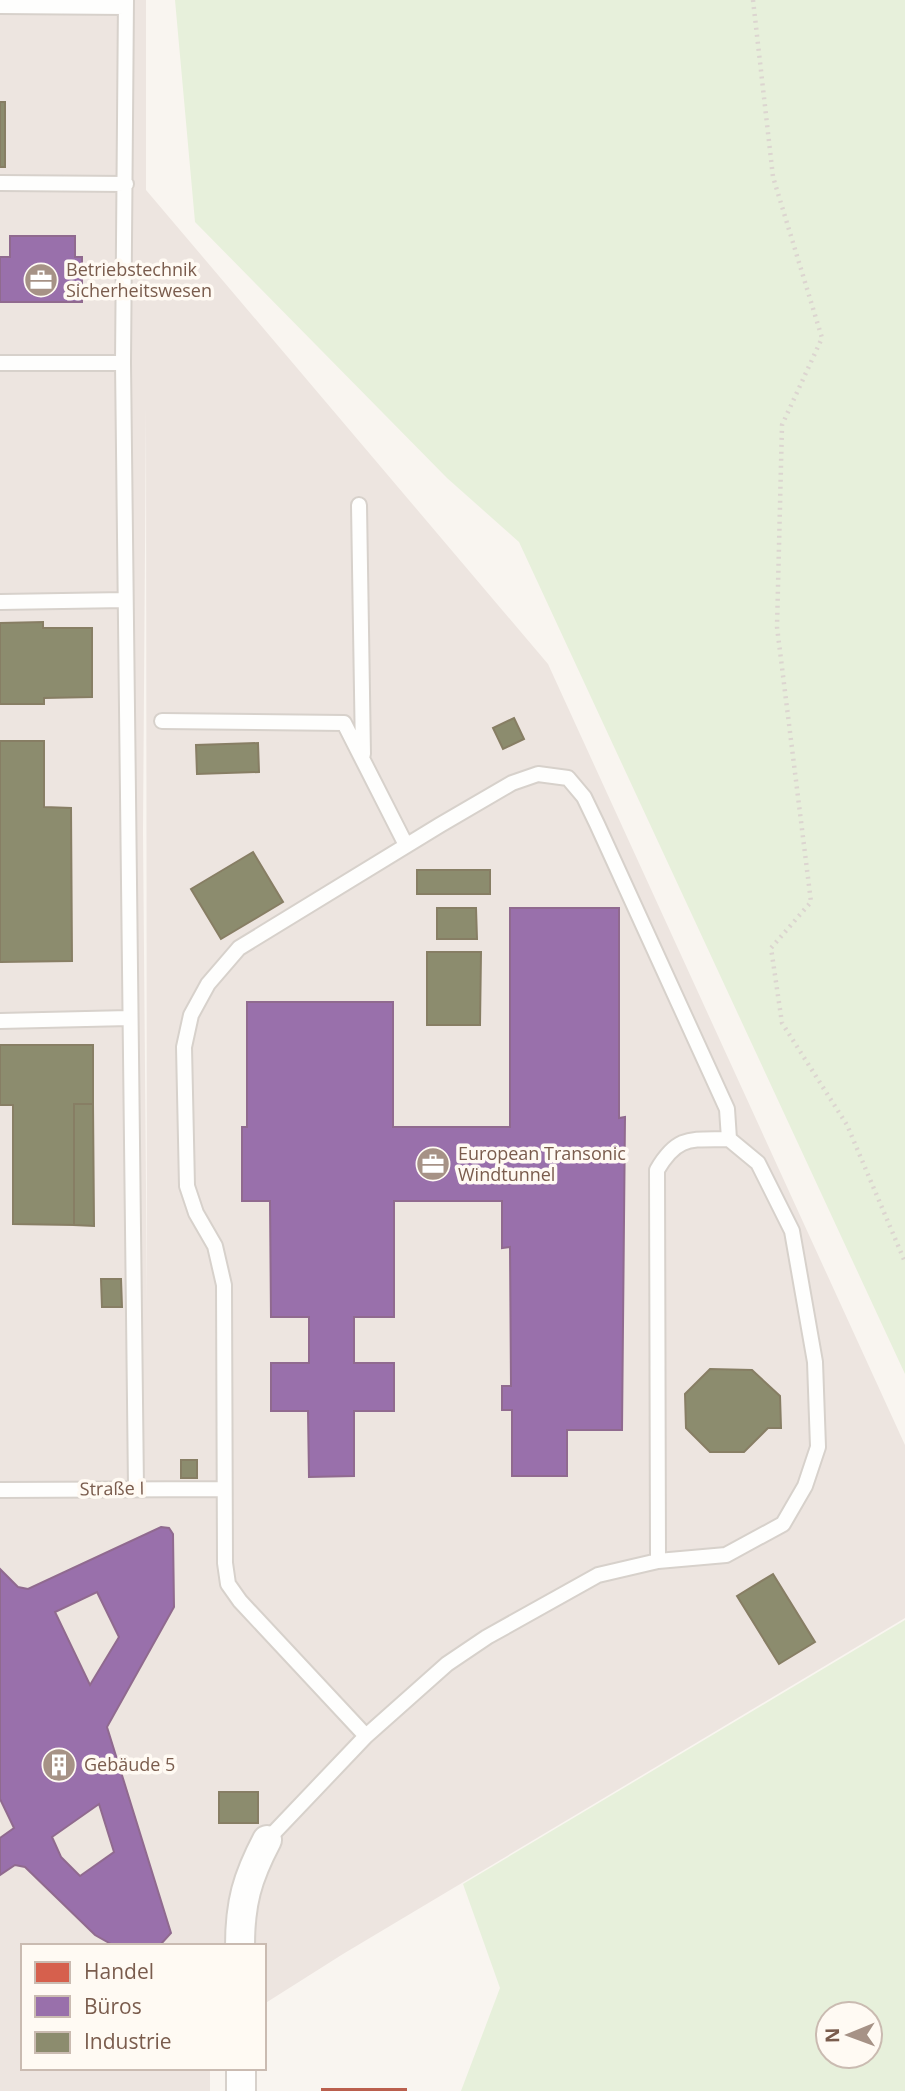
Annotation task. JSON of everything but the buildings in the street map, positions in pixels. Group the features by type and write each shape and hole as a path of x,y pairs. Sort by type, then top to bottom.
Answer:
{"street":[{"path":"240,1944 241,1908 248,1878 267,1840"},
{"path":"241,2070 241,2091"}],"lane":[{"path":"0,5 126,3 123,363 136,1488"},
{"path":"0,183 126,184"},
{"path":"0,363 123,363"},
{"path":"359,505 363,755"},
{"path":"0,601 125,600"},
{"path":"162,721 344,723 363,755 406,845"},
{"path":"366,1736 296,1664 228,1584 224,1285 215,1246 196,1213 187,1186 184,1047 191,1015 222,965 239,948 512,783 537,774 568,778 584,797 597,824 727,1109 729,1139"},
{"path":"0,1021 129,1018"},
{"path":"267,1840 366,1736 447,1664 487,1637 598,1575 658,1561 726,1555 783,1524 805,1486 818,1447 815,1362 792,1231 758,1163 729,1139 690,1140 669,1149 657,1170 658,1561"},
{"name":"Straße I","path":"0,1490 225,1489"}],"path":[{"path":"753,0 773,177 822,338 782,425 777,627 811,902 771,948 782,1023 847,1125 905,1262"}],"shaded area":[{"path":"0,0 146,0 146,190 548,664 905,1445 905,1618 266,2003 266,1944 21,1944 21,2070 210,2070 210,2091 0,2091","holes":["146,406 147,1304 143,832"]}],"green space":[{"path":"175,0 905,0 905,1374 519,542 447,478 195,222"},
{"path":"905,1620 905,2091 461,2091 500,1988 463,1884"}],"place":[{"name":"Betriebstechnik Sicherheitswesen","path":"41,280"},
{"name":"European Transonic Windtunnel","path":"433,1164"},
{"name":"Gebäude 5","path":"59,1765"}]}
